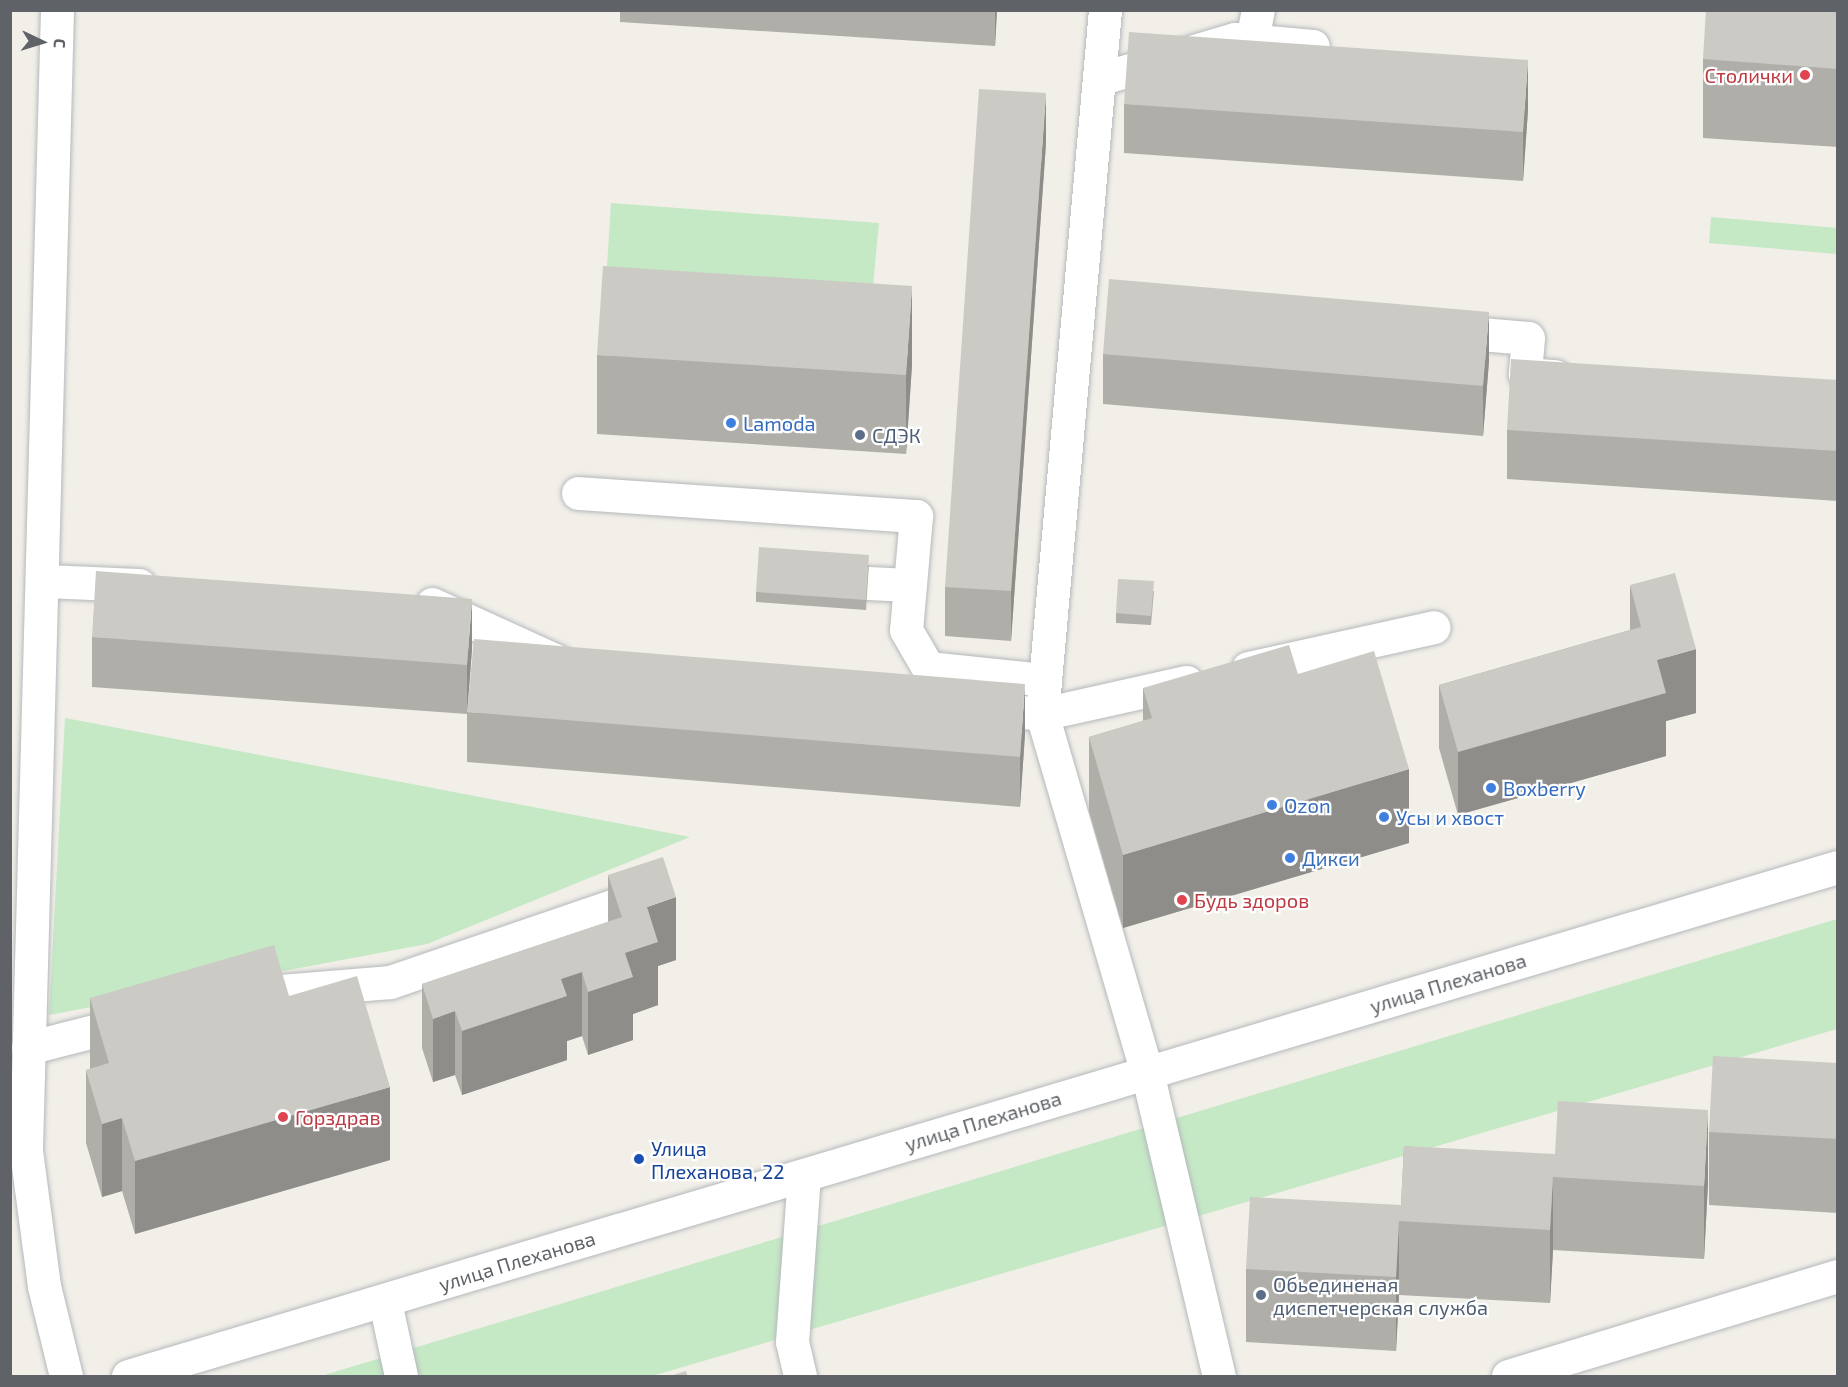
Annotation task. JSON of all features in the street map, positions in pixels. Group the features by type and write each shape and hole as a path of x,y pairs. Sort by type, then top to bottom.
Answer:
{"street":[{"path":"57,10 44,581 28,1048 18,1151 44,1286 66,1377"},
{"path":"1105,10 1042,714 1147,1072 1219,1377"},
{"path":"1099,79 1235,39 1255,26 1345,50"},
{"path":"1079,300 1115,303"},
{"path":"1410,328 1528,338 1525,374 1583,378"},
{"path":"578,493 916,516 906,630 928,668 1045,680"},
{"path":"44,581 174,587"},
{"path":"868,583 910,585"},
{"path":"397,598 421,599 567,666 591,668"},
{"path":"947,705 1042,714 1434,627"},
{"name":"улица Плеханова","path":"128,1377 1838,867"},
{"path":"206,1003 251,992 390,982 650,893"},
{"path":"28,1048 161,1014"},
{"path":"800,1377 792,1342 804,1175"},
{"path":"1508,1377 1838,1276"},
{"path":"385,1302 401,1377"}],"green space":[{"path":"611,203 879,223 871,306 606,282"},
{"path":"1711,217 1837,228 1837,254 1709,243"},
{"path":"65,718 690,837 427,944 49,1015"},
{"path":"1837,919 1837,1029 652,1376 321,1376"}],"building":[{"path":"1706,10 1838,10 1838,69 1703,59"},
{"path":"1129,32 1528,60 1523,132 1124,104"},
{"path":"979,89 1046,93 1011,591 945,587"},
{"path":"603,266 912,286 906,375 597,355"},
{"path":"1109,279 1489,312 1483,386 1103,354"},
{"path":"1511,359 1838,380 1838,451 1507,430"},
{"path":"759,547 869,555 866,600 756,592"},
{"path":"96,571 472,599 467,665 92,637"},
{"path":"1675,573 1696,649 1657,660 1666,693 1458,752 1439,685 1641,627 1630,585"},
{"path":"1118,579 1154,581 1151,616 1116,613"},
{"path":"474,639 1025,684 1020,757 467,712"},
{"path":"1289,645 1298,674 1374,651 1409,769 1123,855 1089,737 1152,718 1143,688"},
{"path":"663,857 676,897 647,907 658,942 625,953 633,977 588,992 582,972 561,979 567,996 462,1031 455,1011 433,1019 422,984 622,917 608,875"},
{"path":"274,945 289,996 357,976 390,1087 135,1161 122,1118 102,1124 86,1070 109,1063 90,998"},
{"path":"1713,1056 1838,1063 1838,1139 1709,1132"},
{"path":"1558,1101 1708,1110 1704,1186 1553,1177 1550,1230 1399,1221 1396,1277 1246,1269 1250,1197 1401,1205 1404,1146 1555,1154"},
{"path":"686,1371 688,1377 667,1377"}],"place":[{"name":"Столички","path":"1805,75"},
{"name":"Lamoda","path":"731,423"},
{"name":"СДЭК","path":"860,435"},
{"name":"Boxberry","path":"1491,788"},
{"name":"Ozon","path":"1272,805"},
{"name":"Усы и хвост","path":"1384,817"},
{"name":"Дикси","path":"1290,858"},
{"name":"Будь здоров","path":"1182,900"},
{"name":"Горздрав","path":"283,1117"},
{"name":"Улица Плеханова, 22","path":"639,1159"},
{"name":"Обьединеная диспетчерская служба","path":"1261,1295"}]}
